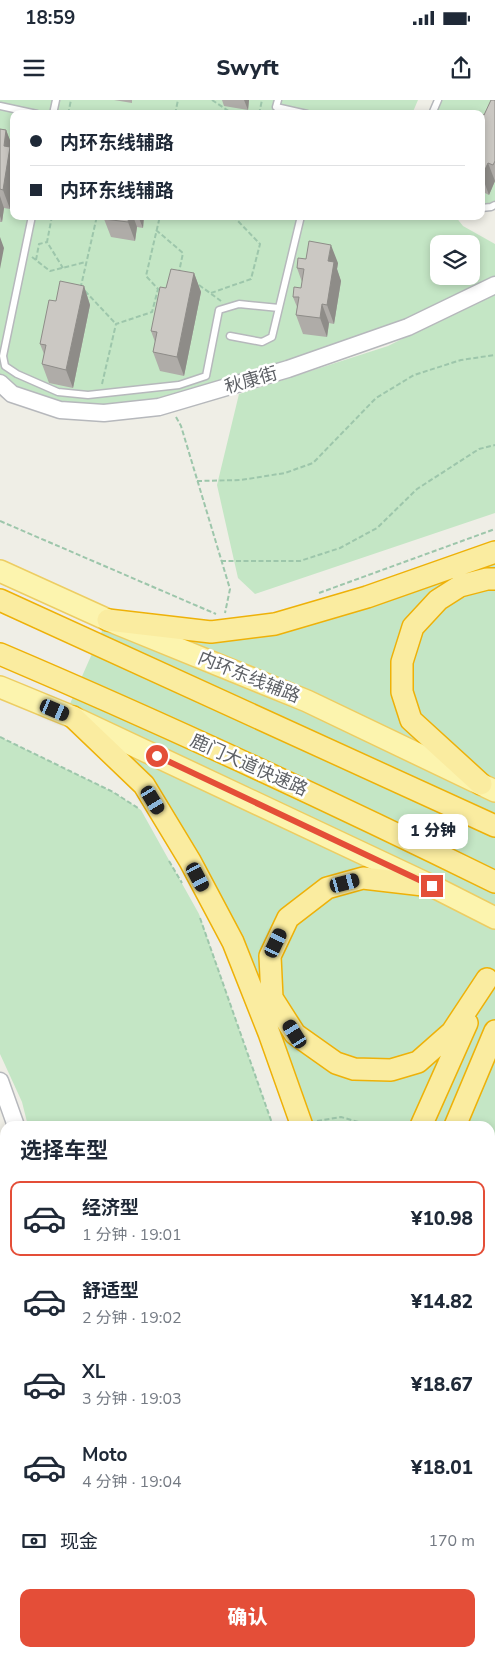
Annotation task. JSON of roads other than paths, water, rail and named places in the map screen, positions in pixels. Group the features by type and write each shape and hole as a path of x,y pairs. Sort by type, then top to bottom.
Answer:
{"highway":[{"path":"108,620 211,632 275,624 368,597 495,552"},
{"path":"488,788 411,720 402,692 402,662 413,627 438,600 460,586 495,579"},
{"path":"0,600 495,826"},
{"name":"鹿门大道快速路","path":"0,654 297,786 495,882"},
{"path":"73,717 144,785 190,860 233,942 269,1033 308,1121"},
{"path":"432,886 363,878 327,888 288,918 270,956 272,998 295,1034 336,1063 354,1069 391,1070 418,1062 452,1032 491,970"},
{"path":"423,1121 491,970"},
{"path":"457,1121 495,1031"}],"main road":[{"name":"内环东线辅路","path":"0,571 108,620 307,701 488,788"},
{"path":"1,689 73,717 432,886 495,918"}],"street":[{"name":"秋康街","path":"0,383 12,394 60,410 104,413 159,407 288,369 408,327 495,285"},
{"path":"0,1081 14,1121"}],"lane":[{"path":"278,100 276,107 289,110"},
{"path":"0,106 18,110"},
{"path":"31,220 3,356 5,366 17,374 58,392 88,395 179,385 206,376 219,310 239,304 279,308"},
{"path":"230,336 262,342 272,337 300,220"}]}
